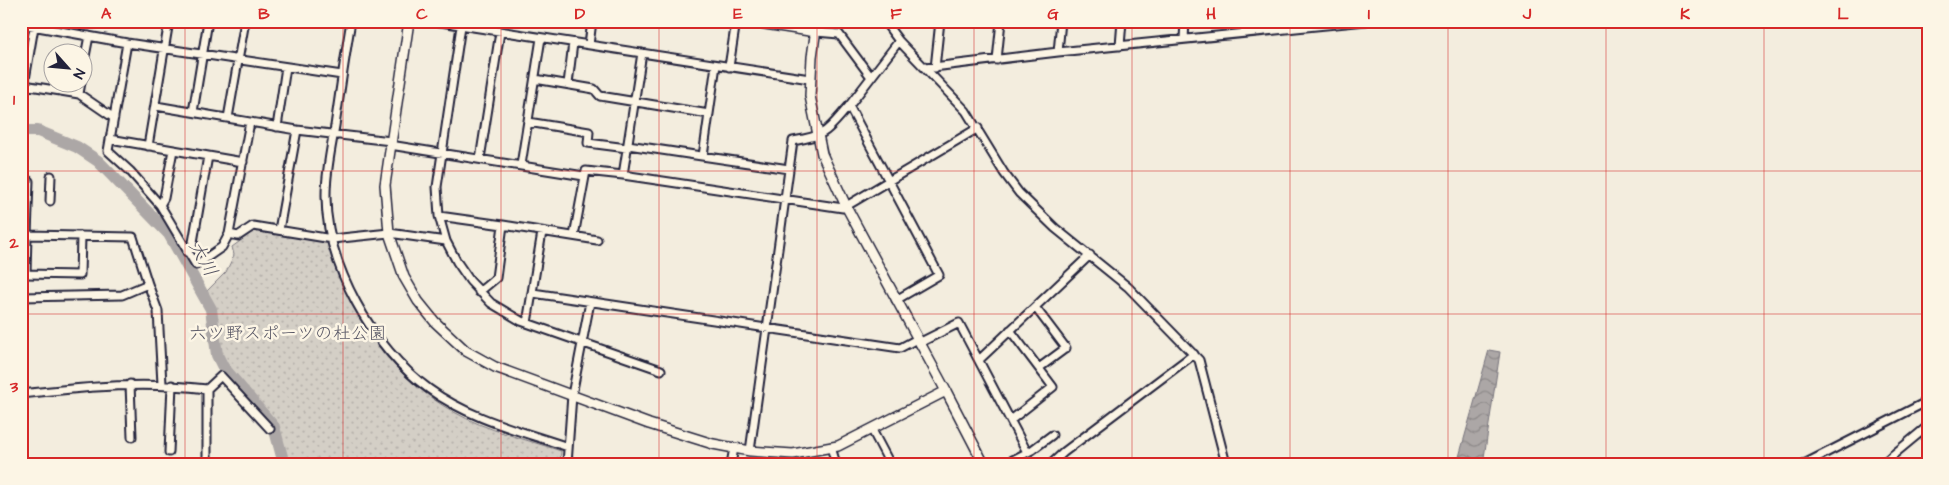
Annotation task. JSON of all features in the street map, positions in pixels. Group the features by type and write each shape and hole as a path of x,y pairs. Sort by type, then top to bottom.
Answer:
{"street":[{"path":"148,146 169,21"},
{"path":"193,112 208,21"},
{"path":"228,118 246,21"},
{"path":"351,21 334,133 327,166 326,197 332,239 342,271 357,306 375,335 408,371 429,389 486,420 568,447"},
{"path":"409,21 385,184 389,233 404,277 418,301 435,322 466,351 495,367 649,424 713,444 750,451 793,454 831,447 872,430 946,391"},
{"path":"434,21 810,79"},
{"path":"589,45 592,21"},
{"path":"729,67 736,21"},
{"path":"746,21 774,23 816,32 838,34 871,77"},
{"path":"817,21 810,79 810,96 817,137 832,177 984,464"},
{"path":"884,21 899,40 960,105 978,128 991,154 1019,193 1055,228 1128,287 1194,354 1203,370 1226,464"},
{"path":"935,68 940,21"},
{"path":"997,60 1001,21"},
{"path":"1058,52 1061,21"},
{"path":"1120,46 1122,21"},
{"path":"1184,38 1185,21"},
{"path":"1248,32 1249,21"},
{"path":"925,68 1304,24 1366,21"},
{"path":"21,24 127,43 342,75"},
{"path":"461,26 437,187 439,216 446,241 457,262 479,292 506,313 527,324 661,370"},
{"path":"21,103 34,27"},
{"path":"480,159 500,32"},
{"path":"88,42 89,36"},
{"path":"521,165 541,38"},
{"path":"750,451 765,329 793,141 817,137 826,132 849,106 899,40"},
{"path":"127,43 108,151 130,171 160,205 196,265 222,247 229,234 250,122"},
{"path":"568,84 573,43"},
{"path":"624,175 642,53"},
{"path":"703,156 716,65"},
{"path":"277,127 286,67"},
{"path":"534,79 594,89 600,96 709,114"},
{"path":"24,85 79,94 114,118"},
{"path":"156,106 277,127 334,133 584,176"},
{"path":"849,106 939,275 896,300"},
{"path":"528,122 589,132 588,143 628,146 789,169"},
{"path":"574,236 586,171 843,208 978,128"},
{"path":"280,230 297,130"},
{"path":"110,139 243,162"},
{"path":"160,205 164,198 173,150"},
{"path":"188,252 192,248 208,156"},
{"path":"50,201 51,176"},
{"path":"21,180 29,181 26,274 80,275 81,236"},
{"path":"439,216 597,240"},
{"path":"479,292 496,278 503,225"},
{"path":"229,234 238,236 253,226 332,239 389,233 446,241"},
{"path":"527,324 542,232"},
{"path":"27,235 133,237 158,311 162,384"},
{"path":"979,360 1090,255"},
{"path":"22,297 122,295 148,284"},
{"path":"533,293 900,348 959,323 1027,452"},
{"path":"567,464 572,395 590,302"},
{"path":"1035,307 1066,348 1039,368"},
{"path":"1010,330 1053,388 1011,420"},
{"path":"1051,464 1064,452 1194,354"},
{"path":"207,464 207,389 221,376 270,429"},
{"path":"130,384 132,437"},
{"path":"21,394 130,384 162,384 207,389"},
{"path":"169,452 172,385"},
{"path":"1804,464 1928,401"},
{"path":"1882,464 1928,426"},
{"path":"872,430 890,464"},
{"path":"1005,464 1052,435"},
{"path":"831,447 836,464"},
{"path":"731,464 734,448"}],"green space":[{"name":"六ツ野スポーツの杜公園","path":"254,231 329,243 337,269 360,318 391,361 410,380 431,397 467,419 493,430 561,451 560,464 286,464 276,426 225,367 219,354 217,329 212,308 205,293 226,272 234,255 232,247"}],"water":[{"path":"1489,350 1500,352 1483,464 1457,464"}],"waterway":[{"name":"大川","path":"21,131 38,131 77,147 98,161 169,234 211,309 217,355 223,367 274,427 284,464"}]}
